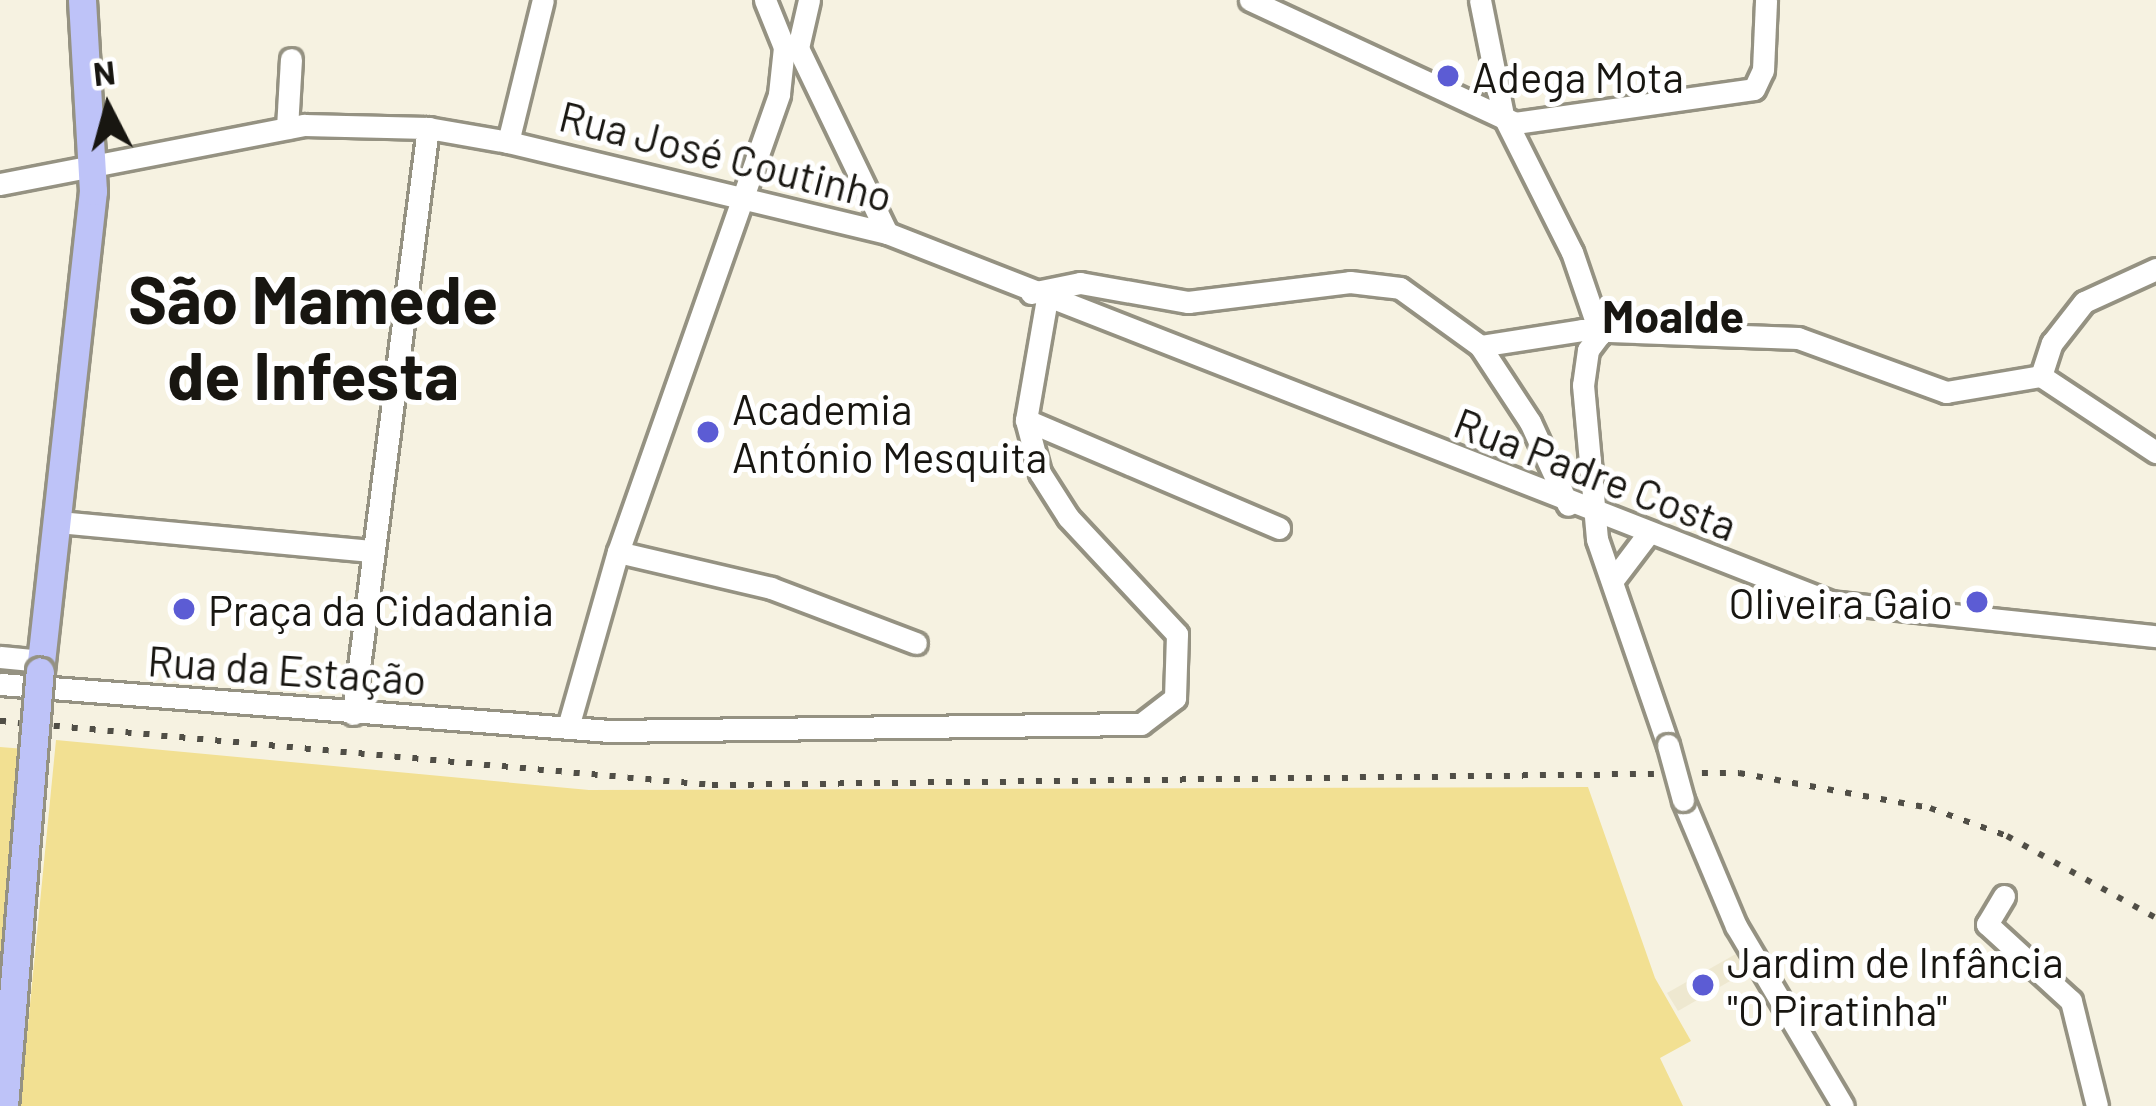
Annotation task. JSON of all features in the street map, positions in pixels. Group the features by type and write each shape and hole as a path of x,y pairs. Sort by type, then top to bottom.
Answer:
{"main road":[{"path":"4,1106 41,666 70,416 91,167 82,0"}],"street":[{"path":"508,142 543,0"},
{"path":"1250,0 1515,123 1754,88 1763,70 1766,0"},
{"path":"1480,0 1503,115 1572,252 1600,334"},
{"path":"568,727 618,552 746,193 791,47 807,4 769,7 791,47 887,232"},
{"path":"287,128 291,59"},
{"path":"779,94 813,92"},
{"name":"Rua José Coutinho","path":"0,184 287,128 428,128 746,193 887,232 1039,295"},
{"path":"352,714 428,128"},
{"path":"2041,376 2052,343 2084,302 2156,269"},
{"path":"1279,528 1026,420 1039,295 1080,283 1187,302 1350,282 1400,288 1480,346 1530,422 1568,505"},
{"name":"Rua Padre Costa","path":"1039,295 1568,505 1830,602 2156,636"},
{"path":"1480,346 1582,330 1698,340 1798,338 1946,392 2041,376 2156,452"},
{"path":"1600,334 1588,350 1583,385 1594,515 1613,580 1683,800 1736,926 1843,1106"},
{"name":"Rua da Estação","path":"0,684 568,727 1141,724 1175,698 1178,634 1068,517 1040,473 1026,420"},
{"path":"58,522 372,551"},
{"path":"1613,580 1647,535"},
{"path":"618,552 771,588 916,643"},
{"path":"0,657 41,666"},
{"path":"2004,896 1987,923 2071,1001 2097,1106"}],"shaded area":[{"path":"56,740 589,790 1588,787 1655,978 1691,1041 1660,1058 1683,1106 20,1106"},
{"path":"0,747 25,749 0,979"},
{"name":"Jardim de Infância \"O Piratinha\"","path":"1741,951 1751,969 1678,1011 1667,993"}],"railway":[{"path":"0,721 712,785 1739,773 1930,808 2007,836 2156,918"}],"place":[{"name":"Adega Mota","path":"1448,76"},
{"name":"Academia António Mesquita","path":"708,432"},
{"name":"Oliveira Gaio","path":"1977,602"},
{"name":"Praça da Cidadania","path":"184,609"},
{"name":"Jardim de Infância \"O Piratinha\"","path":"1703,985"}],"district":[{"name":"Moalde","path":"1673,316"},
{"name":"São Mamede de Infesta","path":"313,336"}]}
